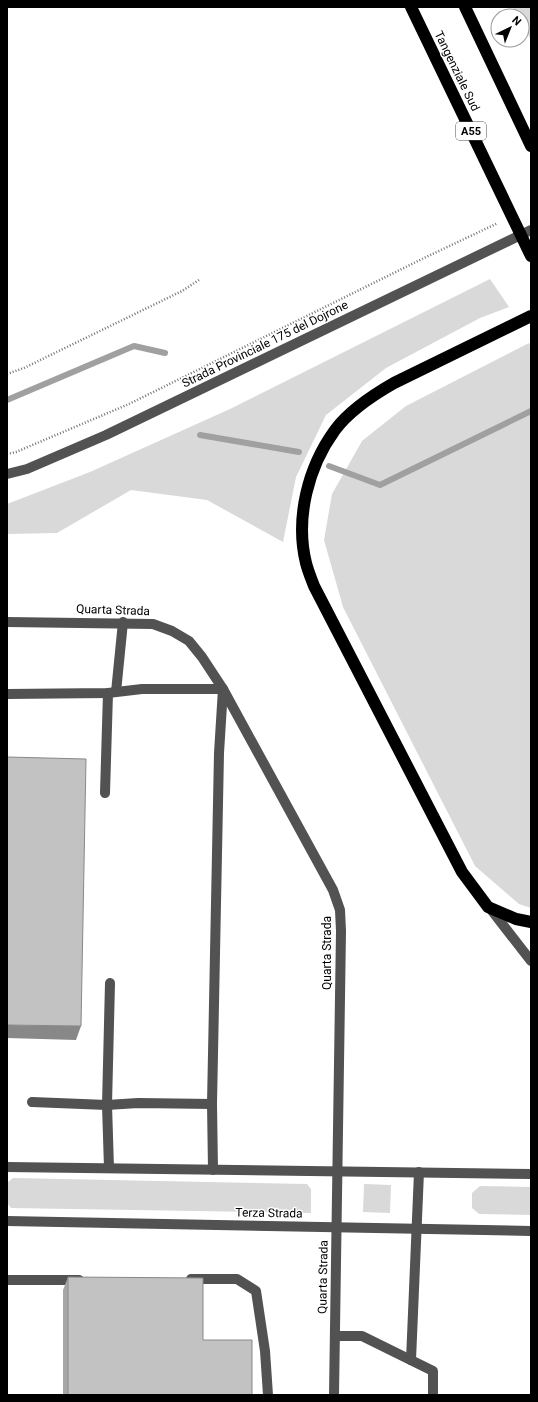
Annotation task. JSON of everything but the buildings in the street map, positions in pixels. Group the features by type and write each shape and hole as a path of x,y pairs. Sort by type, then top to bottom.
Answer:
{"highway":[{"name":"Tangenziale Sud","path":"411,7 531,256"},
{"path":"465,7 531,146"},
{"path":"531,316 394,383 374,394 354,411 336,429 320,454 309,484 303,509 302,543 306,563 314,586 462,872 488,907 516,919 531,922"}],"street":[{"name":"Strada Provinciale 175 del Dojrone","path":"7,474 27,469 106,436 531,230"},
{"name":"Quarta Strada","path":"7,622 123,622 153,624 172,631 189,641 202,657 223,689 333,890 340,910 341,931 334,1395"},
{"path":"105,792 112,693 123,622"},
{"path":"7,694 112,693 142,689 223,689 219,753 212,1104 213,1170"},
{"path":"488,907 531,961"},
{"path":"109,1168 107,1105 110,983"},
{"path":"32,1102 107,1105 138,1103 212,1104"},
{"path":"7,1167 531,1174"},
{"path":"411,1360 419,1172"},
{"name":"Terza Strada","path":"7,1221 531,1231"},
{"path":"182,1279 237,1279 256,1291 265,1352 268,1395"},
{"path":"7,1280 87,1280"},
{"path":"335,1336 362,1336 433,1371 433,1395"}],"path":[{"path":"7,454 16,452 129,404 504,220"},
{"path":"7,374 24,368 182,290 199,280"}],"shaded area":[{"path":"531,7 531,40 530,8 514,8"},
{"path":"490,279 509,307 480,318 386,368 326,415 296,477 283,542 207,500 131,490 57,533 7,534 7,504 90,472 230,409"},
{"path":"529,343 531,348 531,908 519,904 475,866 343,607 324,540 332,494 362,441 406,406"},
{"path":"13,1178 307,1184 311,1189 311,1213 11,1208 7,1203 8,1182"},
{"path":"364,1184 391,1185 390,1213 363,1212"},
{"path":"480,1186 531,1187 531,1215 479,1214 472,1208 472,1193"}],"waterway":[{"path":"7,400 134,346 165,353"},
{"path":"329,466 380,485 531,411"},
{"path":"200,435 299,452"}]}
